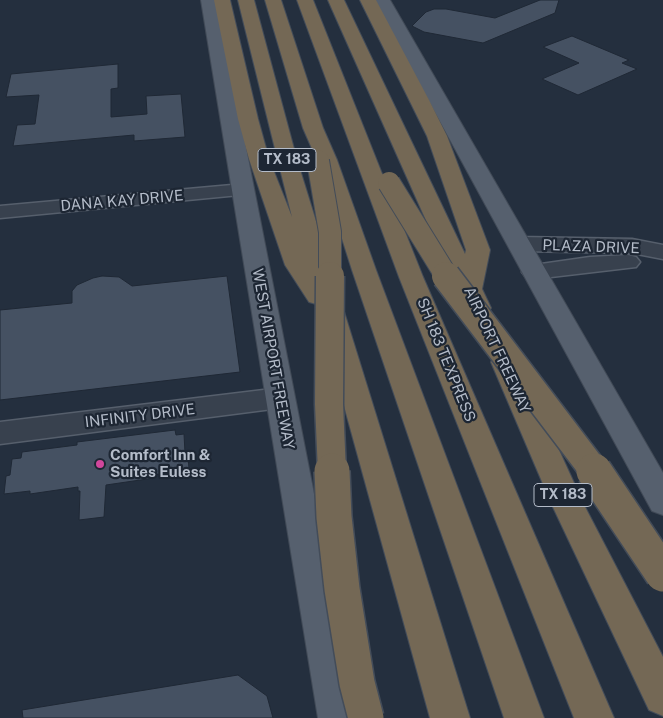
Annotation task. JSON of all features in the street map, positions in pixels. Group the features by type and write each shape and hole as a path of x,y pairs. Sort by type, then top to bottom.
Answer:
{"highway":[{"path":"222,0 248,119 259,159 286,228 297,265 333,318"},
{"name":"TX 183","path":"246,0 287,160 450,718"},
{"path":"273,0 322,161 364,270 524,718"},
{"name":"SH 183 TEXPRESS","path":"305,0 365,157 382,184 411,277 594,718"},
{"name":"AIRPORT FREEWAY","path":"336,0 469,290 505,363 568,505 663,697"},
{"path":"368,0 437,136 478,250 469,290"},
{"path":"322,161 330,232 330,421 334,517 342,589 357,683 366,718"},
{"path":"382,184 446,276 585,458 663,574"}],"main road":[{"name":"WEST AIRPORT FREEWAY","path":"208,0 338,718"},
{"path":"382,0 663,502"}],"street":[{"name":"DANA KAY DRIVE","path":"0,212 243,190"},
{"name":"PLAZA DRIVE","path":"519,244 632,246 663,252"},
{"name":"PLAZA DRIVE","path":"534,272 590,264 663,261"},
{"name":"INFINITY DRIVE","path":"0,433 280,398"}],"building":[{"path":"540,0 559,0 555,13 483,43 424,32 412,26 426,12 434,9 446,9 495,18"},
{"path":"572,36 629,60 622,63 637,69 578,95 542,79 579,63 543,47"},
{"path":"118,64 118,88 111,89 111,117 147,114 146,96 181,94 185,137 134,141 134,135 13,146 17,125 35,124 39,95 6,97 11,74"},
{"path":"102,276 119,277 132,286 227,276 240,372 0,400 0,310 72,303 72,291 77,285"},
{"name":"Comfort Inn & Suites Euless","path":"175,430 176,435 184,434 185,453 188,453 189,470 154,475 154,478 106,485 104,517 79,520 80,491 78,491 78,487 30,494 30,491 4,494 6,476 10,475 12,459 21,458 22,452 77,445 77,442"},
{"path":"238,675 267,696 273,718 23,718 22,710"}],"place":[{"name":"Comfort Inn & Suites Euless","path":"100,464"}]}
